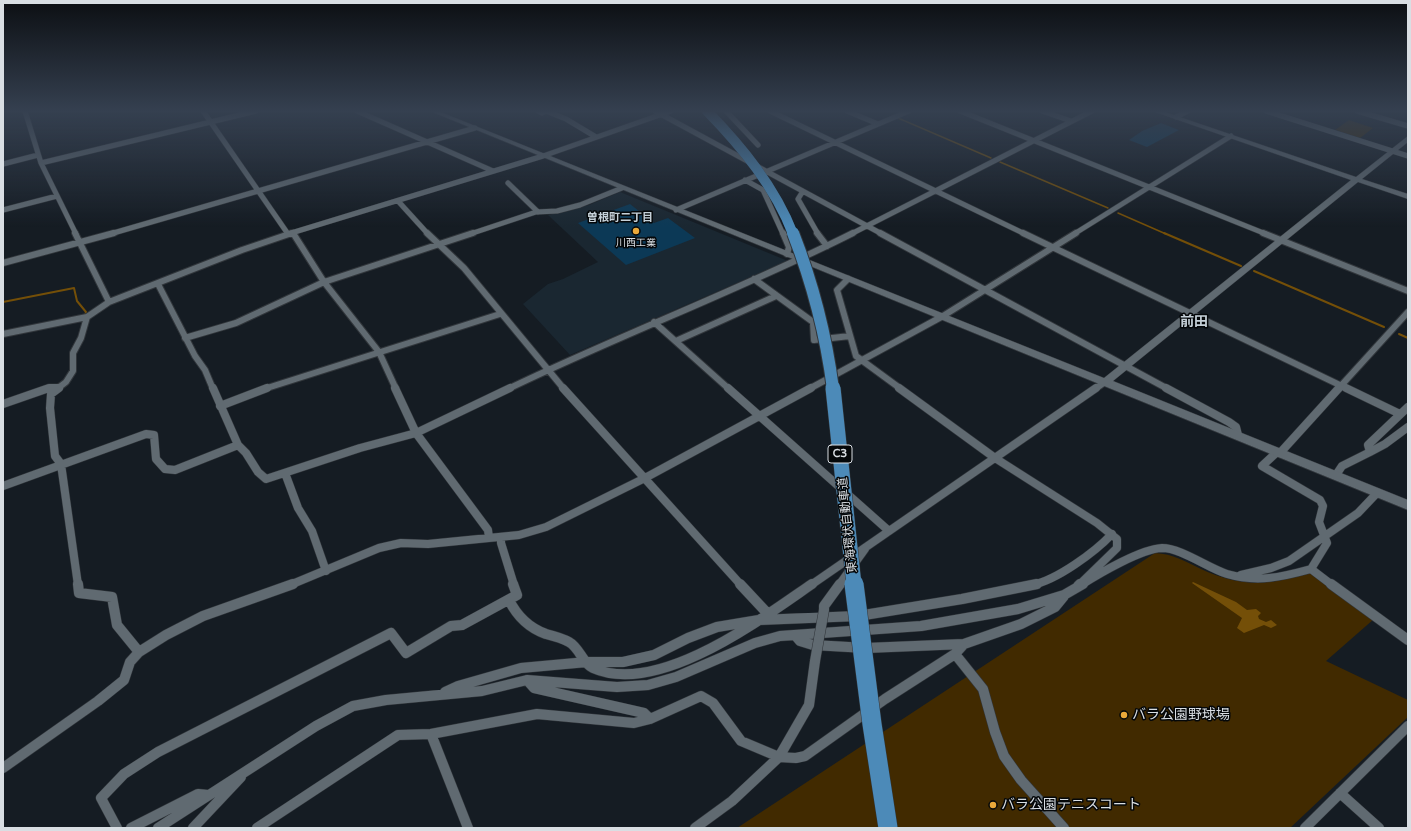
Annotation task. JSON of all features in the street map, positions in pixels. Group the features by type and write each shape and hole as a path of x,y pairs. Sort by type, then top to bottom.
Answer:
{"highway":[{"name":"東海環状自動車道","path":"744,150 776,198 798,244 819,310 829,360 874,747 888,828"}],"street":[{"path":"36,150 41,163 109,302"},
{"path":"41,163 95,150"},
{"path":"229,150 324,282 379,352 416,433 488,530 489,538"},
{"path":"3,263 80,243 400,150"},
{"path":"445,150 493,171"},
{"path":"528,150 1238,435 1408,505"},
{"path":"3,334 87,317 109,302 290,234 560,150"},
{"path":"728,150 1229,422 1236,427 1238,435"},
{"path":"676,210 817,150"},
{"path":"852,150 1400,414"},
{"path":"158,284 185,338 205,370 238,445 245,449 260,476 266,479 360,448 416,433 547,370 826,246 1014,150"},
{"path":"1057,150 1408,291"},
{"path":"3,768 98,701 124,680 130,662 139,652 166,634 203,616 326,571 379,548 401,543 428,544 519,535 546,527 645,478 943,316 1209,150"},
{"path":"1271,150 1408,197"},
{"path":"1386,150 1408,156"},
{"path":"509,600 512,607 526,622 541,633 570,642 592,669 614,673 643,673 672,667 722,642 768,614 1127,366 1390,151"},
{"path":"3,164 38,155"},
{"path":"745,180 763,190 789,247 787,254"},
{"path":"508,183 538,212"},
{"path":"185,338 236,323 324,282 438,246 538,212 545,213 595,200 622,188"},
{"path":"803,191 798,199 812,226 826,246"},
{"path":"3,210 57,196"},
{"path":"398,201 438,246 464,268 547,370 768,614"},
{"path":"754,279 812,322 814,340 850,336"},
{"path":"848,279 837,290 856,356 995,458 1097,523 1117,539 1117,548 1084,578 1076,589"},
{"path":"676,341 776,296"},
{"path":"158,828 316,726 353,706 386,700 482,690 527,680 617,687 648,685 676,677 755,642 780,636 921,626 1018,609 1064,596 1099,574 1152,549 1164,548 1191,557 1227,574 1263,580 1311,569 1327,544 1319,527 1318,521 1323,506 1320,500 1262,466 1278,452 1408,312"},
{"path":"220,406 254,392 500,314"},
{"path":"87,317 81,338 73,353 73,371 66,382 57,388 52,394 50,408 54,456 61,464 79,593 112,597 117,625 139,652"},
{"path":"654,322 888,531"},
{"path":"3,404 49,388 57,388"},
{"path":"1370,452 1368,444 1408,407"},
{"path":"1336,475 1342,466 1385,444 1408,427"},
{"path":"3,486 146,434 154,435 156,459 164,469 175,470 238,445"},
{"path":"285,473 298,508 312,531 326,571"},
{"path":"1238,576 1271,568 1289,561 1324,535 1343,524 1358,512 1377,493"},
{"path":"442,694 458,686 520,668 587,662 623,662 654,655 688,638 717,627 759,620 858,616 962,599 1040,583 1076,564 1101,546 1112,534"},
{"path":"117,828 101,798 124,774 158,752 294,681 391,633 406,653 452,626 462,625 517,595 501,543 501,537"},
{"path":"695,828 732,801 779,757 809,705 824,606 868,545"},
{"path":"1311,569 1408,640"},
{"path":"795,635 800,641 813,645 866,648 964,644 1034,617 1054,607 1064,596"},
{"path":"257,828 332,777 358,763 398,735 431,734 537,714 634,723 650,719 701,696 713,703 741,741 779,757 796,758 805,756 885,699 955,654 964,644"},
{"path":"955,654 983,689 995,732 1004,756 1021,780 1064,828"},
{"path":"672,667 676,677"},
{"path":"527,680 534,688 644,713 650,719"},
{"path":"1305,828 1408,726"},
{"path":"431,734 468,828"},
{"path":"193,828 249,769"},
{"path":"1340,793 1379,828"},
{"path":"131,828 198,794 208,795"}],"shaded area":[{"path":"620,192 788,261 570,355 523,304 548,284 563,279 598,262 548,215 589,205"},
{"path":"1155,553 1173,556 1215,575 1242,582 1269,582 1296,577 1311,572 1374,619 1326,661 1408,700 1408,717 1290,828 737,828"},
{"path":"1193,582 1236,602 1247,610 1256,609 1261,613 1258,616 1259,619 1266,622 1271,620 1277,625 1271,628 1264,625 1244,633 1237,628 1242,618 1192,583"}],"building":[{"name":"川西工業","path":"630,204 654,223 668,218 695,238 626,265 578,223"}],"waterway":[{"path":"972,150 991,158"},
{"path":"1000,162 1108,208"},
{"path":"1118,213 1166,234"},
{"path":"1164,233 1241,266"},
{"path":"1254,271 1384,327"},
{"path":"3,302 74,288 77,301 86,312 85,316"},
{"path":"1399,334 1408,338"}],"place":[{"name":"川西工業","path":"636,231"},
{"name":"バラ公園野球場","path":"1124,715"},
{"name":"バラ公園テニスコート","path":"993,805"}],"district":[{"name":"曽根町二丁目","path":"620,218"},
{"name":"前田","path":"1194,322"}]}
